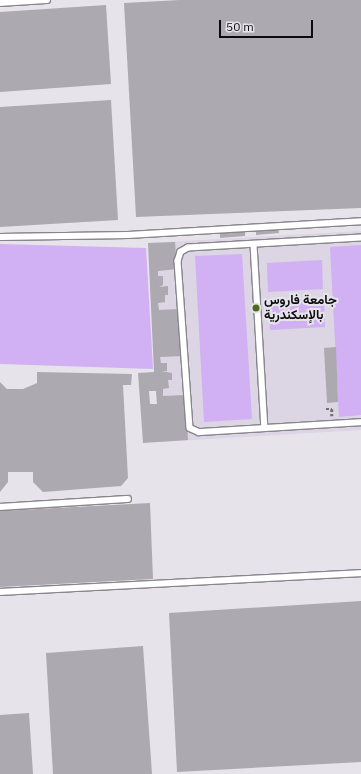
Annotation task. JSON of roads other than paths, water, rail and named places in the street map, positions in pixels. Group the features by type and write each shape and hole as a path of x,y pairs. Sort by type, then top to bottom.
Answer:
{"lane":[{"path":"0,3 47,0"},
{"path":"0,237 128,236 361,220"},
{"path":"361,238 254,244 184,250 178,256 190,428 199,432 361,422"},
{"path":"254,244 265,428"},
{"path":"0,508 128,499"},
{"path":"0,592 361,573"}],"place":[{"name":"جامعة فاروس بالإسكندرية","path":"256,308"}]}
